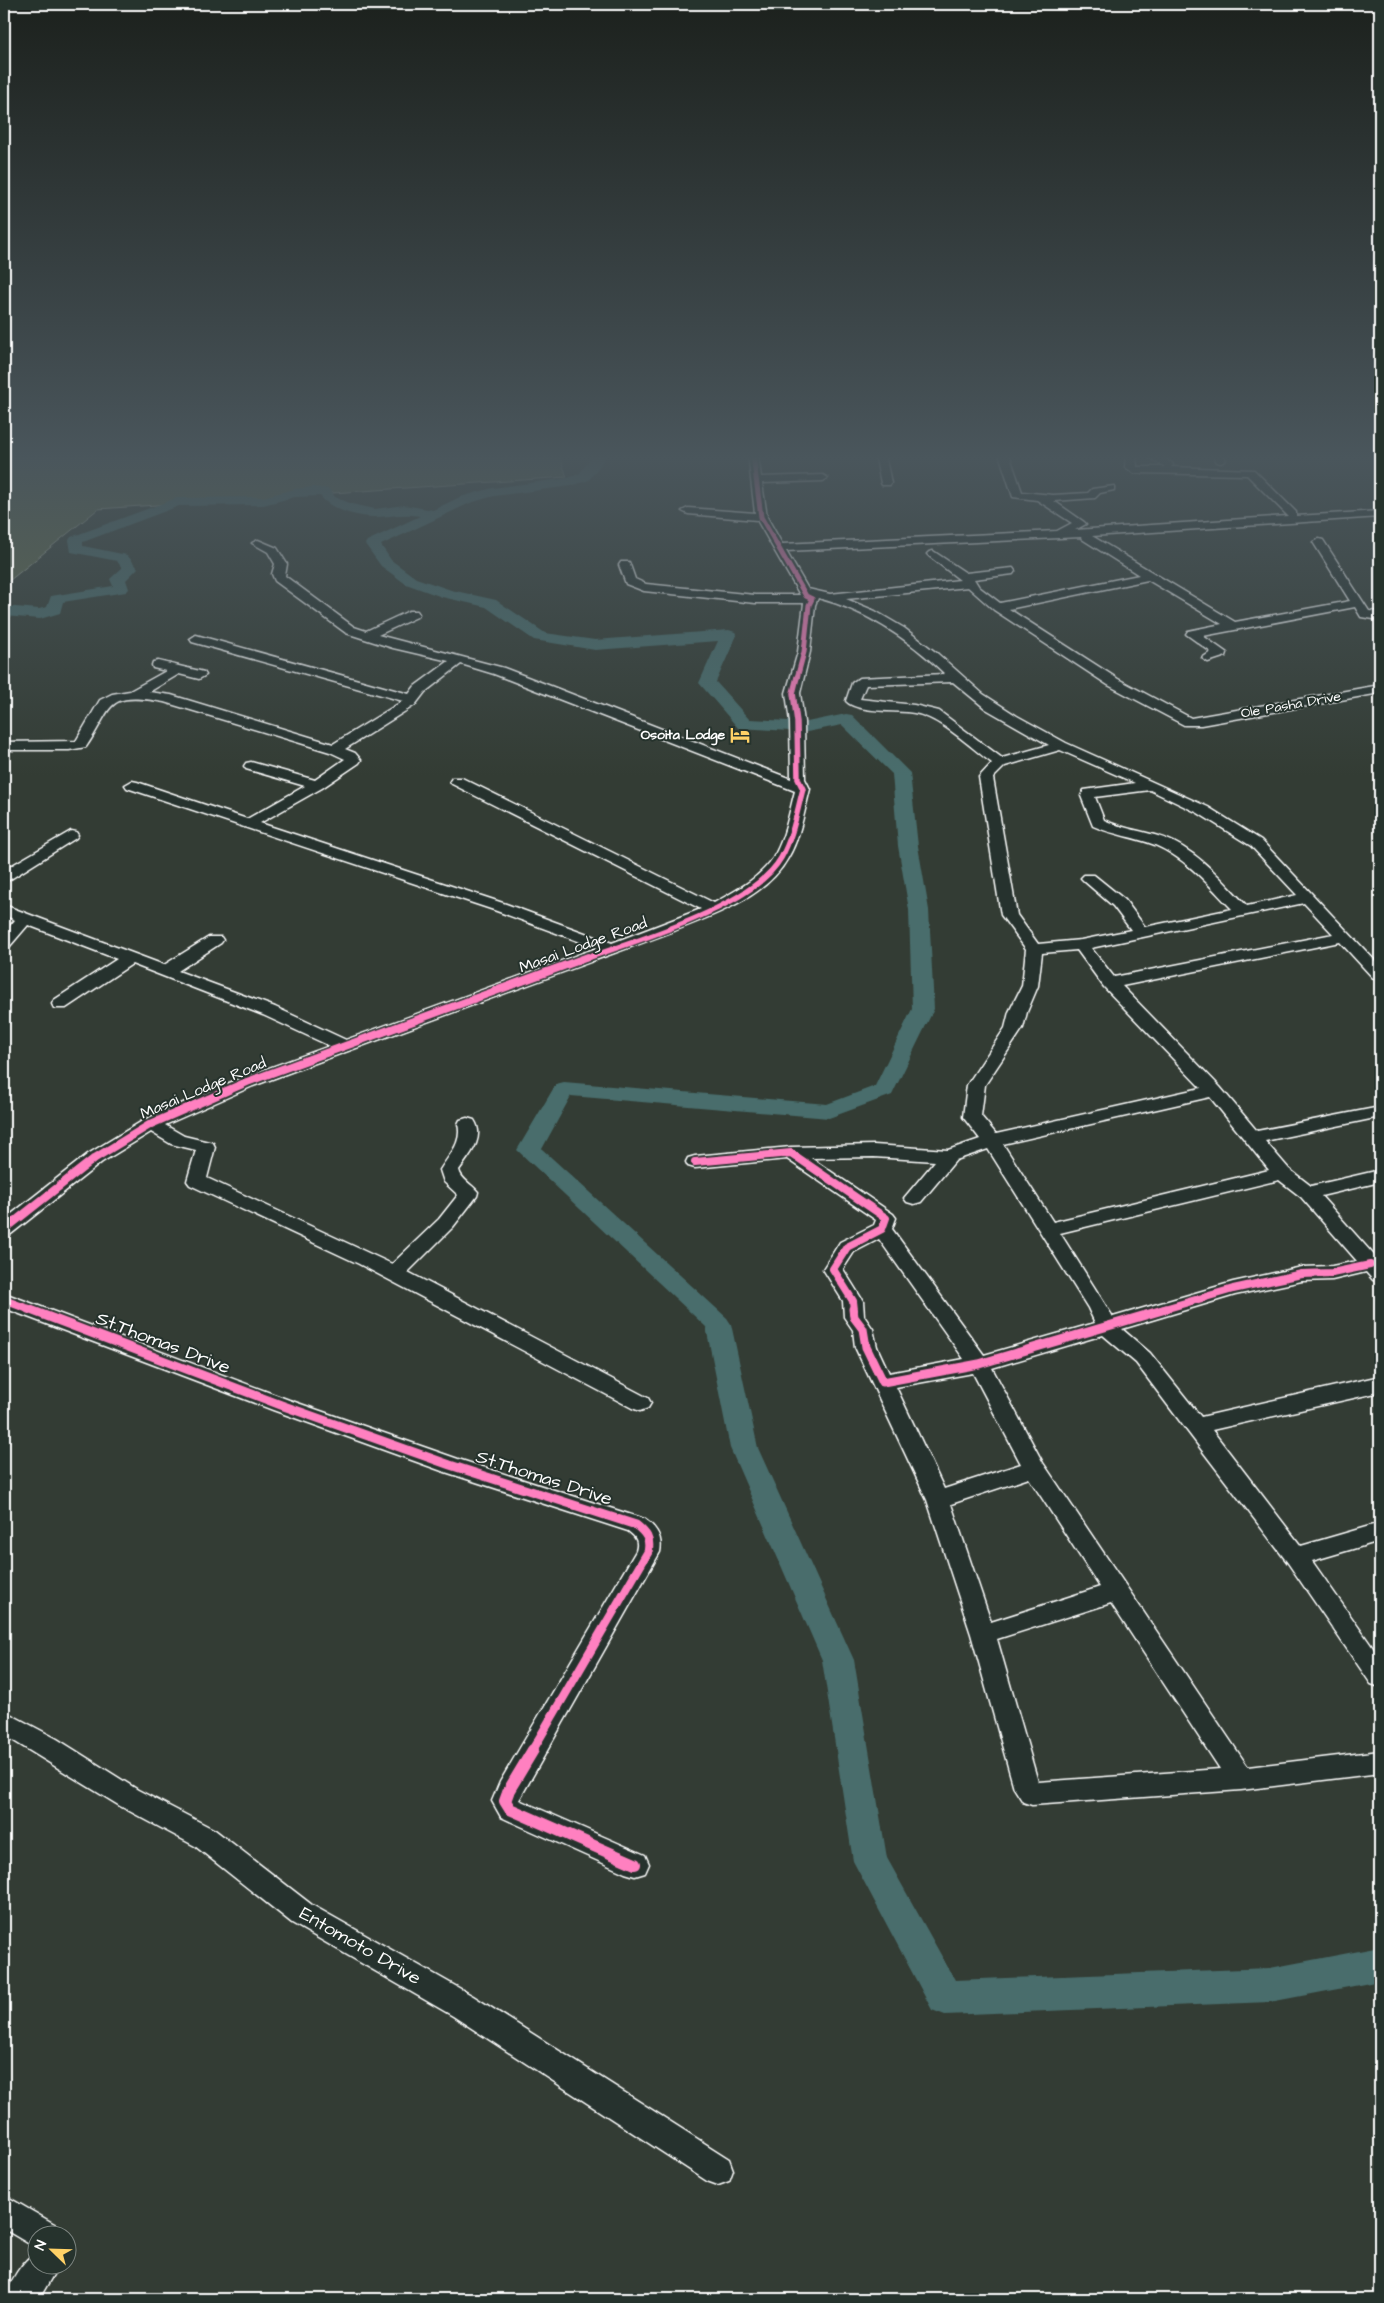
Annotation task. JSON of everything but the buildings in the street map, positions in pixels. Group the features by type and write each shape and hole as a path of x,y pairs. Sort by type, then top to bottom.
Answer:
{"street":[{"path":"280,561 279,578 350,630 398,646 459,659 541,686 802,789"},
{"path":"787,561 809,596"},
{"path":"943,561 998,607 1150,576"},
{"path":"1126,561 1233,626"},
{"path":"1332,561 1365,614 1380,616"},
{"path":"625,565 630,581 644,587 755,599 809,596 830,597 967,580 1009,571"},
{"name":"Masai Lodge Road","path":"4,1230 95,1158 151,1124 247,1082 343,1045 614,949 714,909 748,890 770,872 781,858 790,836 802,789 798,779 797,728 793,694 804,652 809,621 809,596"},
{"path":"830,597 876,617 900,631 927,651 977,696 1059,746 1152,785 1217,816 1240,831 1256,842 1380,975"},
{"path":"1208,658 1221,653 1192,634 1358,602"},
{"name":"Ole Pasha Drive","path":"998,607 1113,682 1189,722 1380,689"},
{"path":"365,636 413,614"},
{"path":"196,639 412,699"},
{"path":"335,749 412,699 420,689 459,659"},
{"path":"158,665 200,676"},
{"path":"132,696 177,670"},
{"path":"957,678 864,681 859,683 853,701 859,704 914,709 934,714 1000,762"},
{"path":"4,746 69,746 81,744 106,701 117,696 132,696 166,698 335,749 354,760 317,785 248,824"},
{"path":"1059,746 1000,762 986,776 1009,914 1034,949 1030,986 1018,1012 1014,1028 976,1086 972,1117 992,1141 1049,1229 1098,1308 1107,1327 1143,1358 1296,1557 1380,1677"},
{"path":"251,766 317,785"},
{"path":"457,782 714,909"},
{"path":"132,785 500,906 614,949"},
{"path":"1152,785 1089,793 1088,796 1098,823 1108,828 1160,842 1188,856 1243,911"},
{"path":"4,877 71,835"},
{"path":"1089,878 1118,903 1141,932"},
{"path":"1034,949 1081,944 1307,898"},
{"path":"4,910 269,1011 343,1045"},
{"path":"4,943 24,919"},
{"path":"1110,983 1343,937"},
{"path":"165,972 216,940"},
{"path":"1081,944 1110,983 1214,1091 1282,1173 1308,1193 1375,1270"},
{"path":"60,1004 130,958"},
{"path":"695,1162 791,1153 874,1151 949,1156 992,1141 1214,1091"},
{"path":"1252,1138 1380,1112"},
{"path":"151,1124 178,1140 206,1147 197,1181 394,1274 640,1404"},
{"path":"394,1274 446,1222 467,1196 468,1192 451,1178 448,1170 469,1140 471,1131 467,1124"},
{"path":"791,1153 886,1218 882,1229 847,1247 833,1269 853,1301 854,1317 863,1329 866,1347 938,1500 983,1634 1028,1788 1032,1794 1241,1779 1380,1762"},
{"path":"914,1198 949,1156"},
{"path":"1049,1229 1282,1173"},
{"path":"1308,1193 1380,1176"},
{"path":"882,1229 979,1364 1034,1468 1114,1592 1241,1779"},
{"path":"883,1382 979,1364 1233,1289 1302,1274 1375,1270"},
{"name":"St.Thomas Drive","path":"4,1300 282,1405 422,1455 636,1525 648,1534 651,1543 648,1552 509,1790 505,1801 510,1808 635,1864"},
{"path":"1196,1426 1380,1384"},
{"path":"938,1500 1034,1468"},
{"path":"1296,1557 1380,1532"},
{"path":"983,1634 1114,1592"},
{"name":"Entomoto Drive","path":"4,1722 130,1798 205,1838 302,1914 463,2006 718,2170"},
{"path":"4,2211 29,2226"},
{"path":"20,2299 35,2276"}],"green space":[{"path":"4,561 33,561 4,585"}],"waterway":[{"path":"4,611 40,614 54,610 56,599 121,589 118,579 131,568 125,561"},
{"path":"385,561 411,581 447,594 491,603 540,637 595,645 729,635 707,683 744,724 807,727 846,719 901,773 908,846 919,910 923,1009 884,1090 829,1111 564,1089 529,1150 718,1324 744,1448 838,1660 870,1861 945,1998 1270,1985 1380,1964"}],"cycle path":[{"path":"4,1230 95,1158 151,1124 247,1082 668,928 714,909 748,890 770,872 781,858 790,836 803,789 798,779 797,722 793,693 804,652 809,605 812,599 806,596 786,561"},
{"path":"695,1162 791,1153 886,1218 882,1229 847,1247 833,1269 853,1301 854,1317 863,1329 866,1347 883,1382 979,1364 1233,1289 1302,1274 1332,1273 1370,1265"},
{"path":"4,1300 281,1405 450,1465 636,1525 643,1531 649,1539 648,1552 509,1790 505,1801 510,1809 635,1864"}],"place":[{"name":"Osoita Lodge","path":"740,735"}]}
